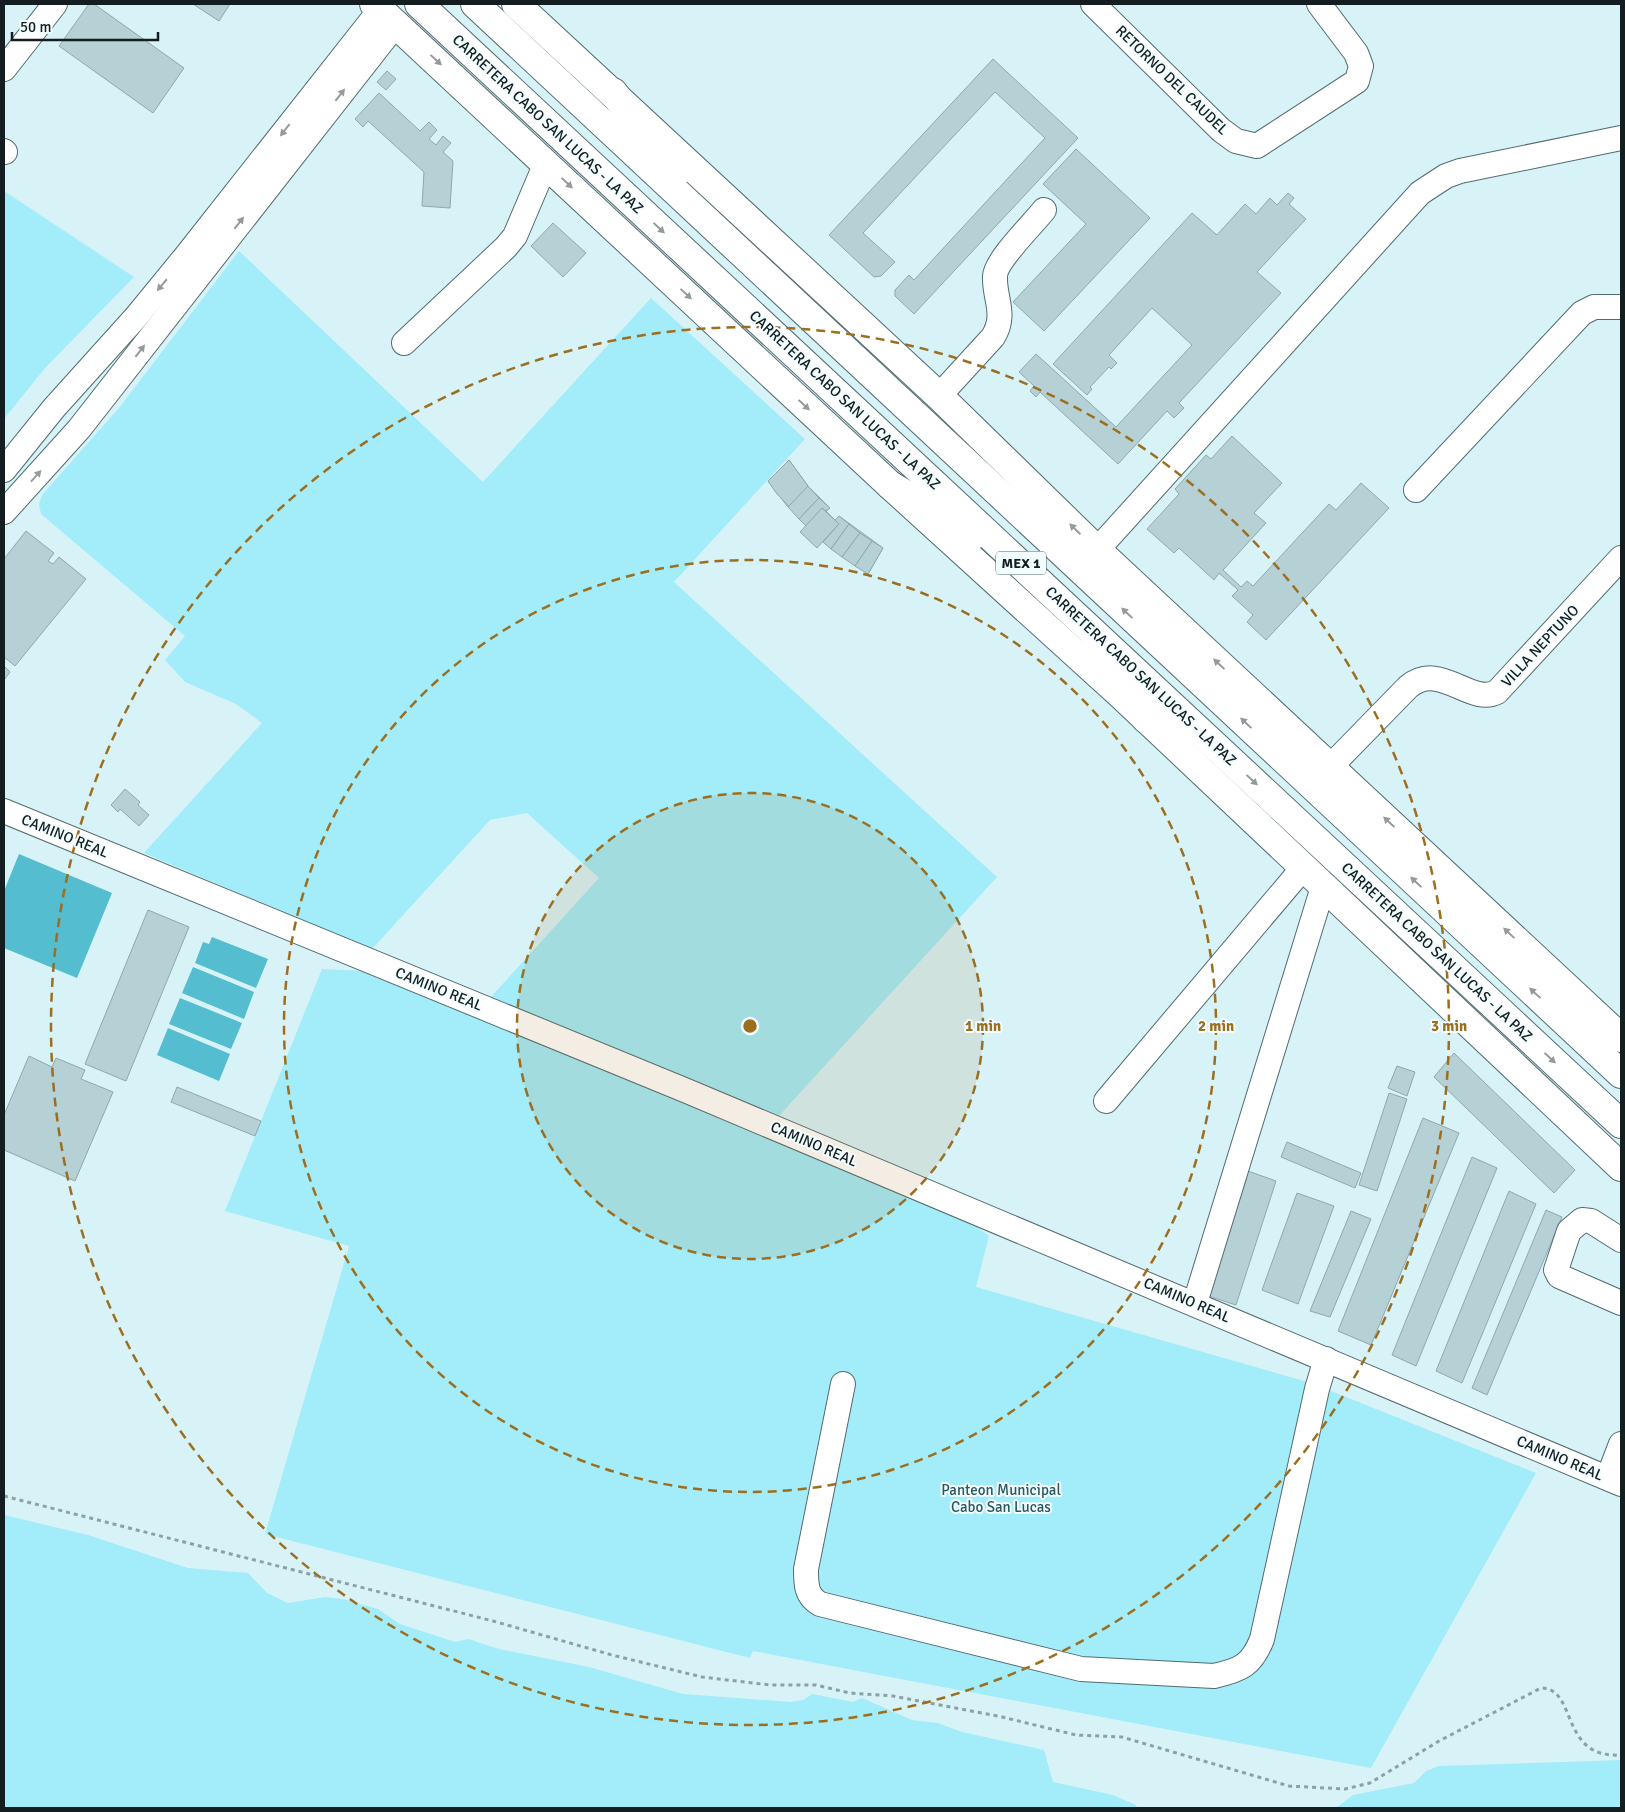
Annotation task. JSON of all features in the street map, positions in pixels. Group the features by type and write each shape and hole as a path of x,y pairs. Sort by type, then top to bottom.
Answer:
{"main road":[{"name":"CARRETERA CABO SAN LUCAS - LA PAZ","path":"419,4 1621,1124"},
{"name":"MEX 1","path":"475,4 720,235 1621,1074"},
{"path":"516,4 939,396 1097,550 1330,767 1619,1030"},
{"path":"377,7 890,485 1146,719 1621,1167"},
{"path":"613,92 720,235"},
{"path":"890,485 1019,562"},
{"path":"1047,588 1146,719"}],"street":[{"path":"4,69 55,4"},
{"name":"RETORNO DEL CAUDEL","path":"1093,4 1221,130 1236,141 1257,146 1357,81 1361,66 1356,53 1318,4"},
{"path":"4,512 79,429 194,263 377,7"},
{"path":"4,470 54,408 136,316 194,263 388,34 396,30 405,32"},
{"path":"1097,550 1420,193 1446,176 1460,171 1621,138"},
{"path":"404,344 506,247 515,236 546,163"},
{"path":"939,396 994,336 999,328 1001,318 995,274 1000,263 1044,210"},
{"path":"1416,490 1582,313 1594,307 1621,307"},
{"path":"54,408 79,429"},
{"name":"VILLA NEPTUNO","path":"1330,767 1408,688 1421,679 1435,678 1484,694 1497,692 1621,558"},
{"name":"CAMINO REAL","path":"4,811 697,1095 1614,1481"},
{"path":"1106,1101 1303,868"},
{"path":"1195,1303 1324,887"},
{"path":"1621,1240 1591,1221 1582,1220 1569,1231 1556,1270 1559,1276 1621,1303"},
{"path":"843,1384 806,1570 806,1586 811,1599 820,1604 1081,1669 1214,1676 1232,1672 1248,1664 1257,1654 1262,1639 1317,1389 1326,1359"},
{"path":"1614,1481 1621,1444"}],"path":[{"path":"4,1496 502,1623 612,1655 684,1673 770,1685 816,1685 850,1693 893,1696 998,1716 1076,1735 1122,1737 1289,1786 1345,1789 1370,1783 1439,1741 1541,1688 1550,1690 1560,1696 1576,1732 1588,1748 1605,1755 1621,1755"}],"green space":[{"path":"4,191 134,277 45,368 4,419"},
{"path":"239,251 483,482 651,298 805,439 674,582 997,877 777,1118 490,998 599,878 527,813 490,820 372,949 144,853 262,723 236,704 185,682 165,660 185,636 41,514 39,504 42,495 119,408"},
{"name":"Panteon Municipal Cabo San Lucas","path":"322,969 366,971 386,975 970,1222 989,1236 976,1287 1311,1383 1536,1473 1371,1768 753,1651 750,1658 265,1534 349,1246 225,1211"},
{"path":"4,1515 88,1535 188,1568 248,1573 267,1593 288,1603 325,1597 343,1599 378,1609 400,1624 455,1642 468,1639 499,1649 589,1667 683,1694 791,1702 803,1700 812,1694 853,1702 862,1698 912,1720 938,1723 962,1732 1044,1750 1053,1782 1113,1795 1136,1805 1137,1808 4,1808"},
{"path":"1621,1760 1621,1808 1336,1808 1353,1795 1414,1783 1426,1771 1439,1766"}],"shaded area":[{"path":"19,854 112,893 77,978 4,948 4,891"},
{"path":"212,937 268,959 256,988 195,963 203,942 209,944"},
{"path":"193,967 254,992 244,1019 182,993"},
{"path":"180,998 242,1023 231,1049 169,1024"},
{"path":"168,1028 230,1054 219,1081 157,1055"}],"building":[{"path":"89,4 94,4 184,68 153,113 59,46"},
{"path":"193,4 230,4 219,21"},
{"path":"993,59 1078,138 914,314 895,296 895,290 909,275 914,280 1045,138 995,92 863,233 895,262 881,276 874,277 829,235"},
{"path":"387,71 396,79 386,90 377,82"},
{"path":"379,93 420,131 429,122 437,130 429,139 436,145 443,136 451,143 443,152 453,161 450,208 422,206 424,172 368,121 363,127 355,119"},
{"path":"1076,149 1150,218 1044,331 1013,302 1086,224 1043,184"},
{"path":"1288,193 1294,198 1289,204 1306,219 1257,272 1281,293 1179,403 1184,408 1174,418 1167,411 1118,464 1040,392 1036,397 1030,391 1034,386 1019,372 1036,354 1116,427 1192,345 1152,308 1109,355 1117,363 1111,369 1109,367 1090,387 1092,389 1087,395 1053,364 1192,213 1217,235 1245,204 1256,214 1270,198 1277,205"},
{"path":"553,223 586,253 563,277 531,246"},
{"path":"1232,436 1282,483 1254,513 1266,523 1223,570 1241,587 1247,581 1253,586 1329,504 1336,510 1361,483 1389,508 1266,640 1247,622 1253,615 1232,596 1238,590 1219,573 1214,580 1179,548 1174,553 1147,529 1179,494 1175,489 1206,455 1211,459"},
{"path":"789,460 808,486 788,507 768,481"},
{"path":"789,460 808,486 830,508 826,511 835,520 839,516 883,548 868,574 823,542 777,494 768,481"},
{"path":"808,486 819,498 799,519 788,507"},
{"path":"819,498 830,508 826,511 822,508 806,526 799,519"},
{"path":"822,508 839,524 817,548 800,532"},
{"path":"839,516 849,524 831,549 823,542 839,524 835,520"},
{"path":"849,524 860,533 842,557 831,549"},
{"path":"26,531 54,553 48,561 53,564 59,557 86,579 15,666 4,657 4,559"},
{"path":"860,533 872,541 855,566 842,557"},
{"path":"872,541 883,548 868,574 855,566"},
{"path":"4,666 10,672 4,680"},
{"path":"125,789 140,802 138,805 149,815 139,826 120,809 118,812 111,805"},
{"path":"148,910 189,927 126,1081 85,1064"},
{"path":"1454,1053 1575,1170 1554,1193 1434,1077"},
{"path":"29,1056 52,1067 56,1058 85,1070 81,1079 113,1092 75,1181 4,1150 4,1115"},
{"path":"1397,1066 1415,1072 1407,1096 1388,1088"},
{"path":"177,1087 261,1121 255,1136 171,1102"},
{"path":"1389,1093 1407,1099 1377,1191 1359,1185"},
{"path":"1423,1118 1459,1133 1371,1345 1338,1331"},
{"path":"1287,1142 1361,1173 1355,1188 1281,1157"},
{"path":"1472,1157 1497,1168 1416,1366 1392,1355"},
{"path":"1248,1171 1276,1181 1236,1305 1208,1296"},
{"path":"1509,1191 1536,1204 1462,1383 1436,1371"},
{"path":"1297,1193 1334,1206 1298,1304 1262,1290"},
{"path":"1546,1210 1562,1217 1487,1395 1472,1388"},
{"path":"1351,1211 1371,1219 1330,1317 1310,1311"}]}
